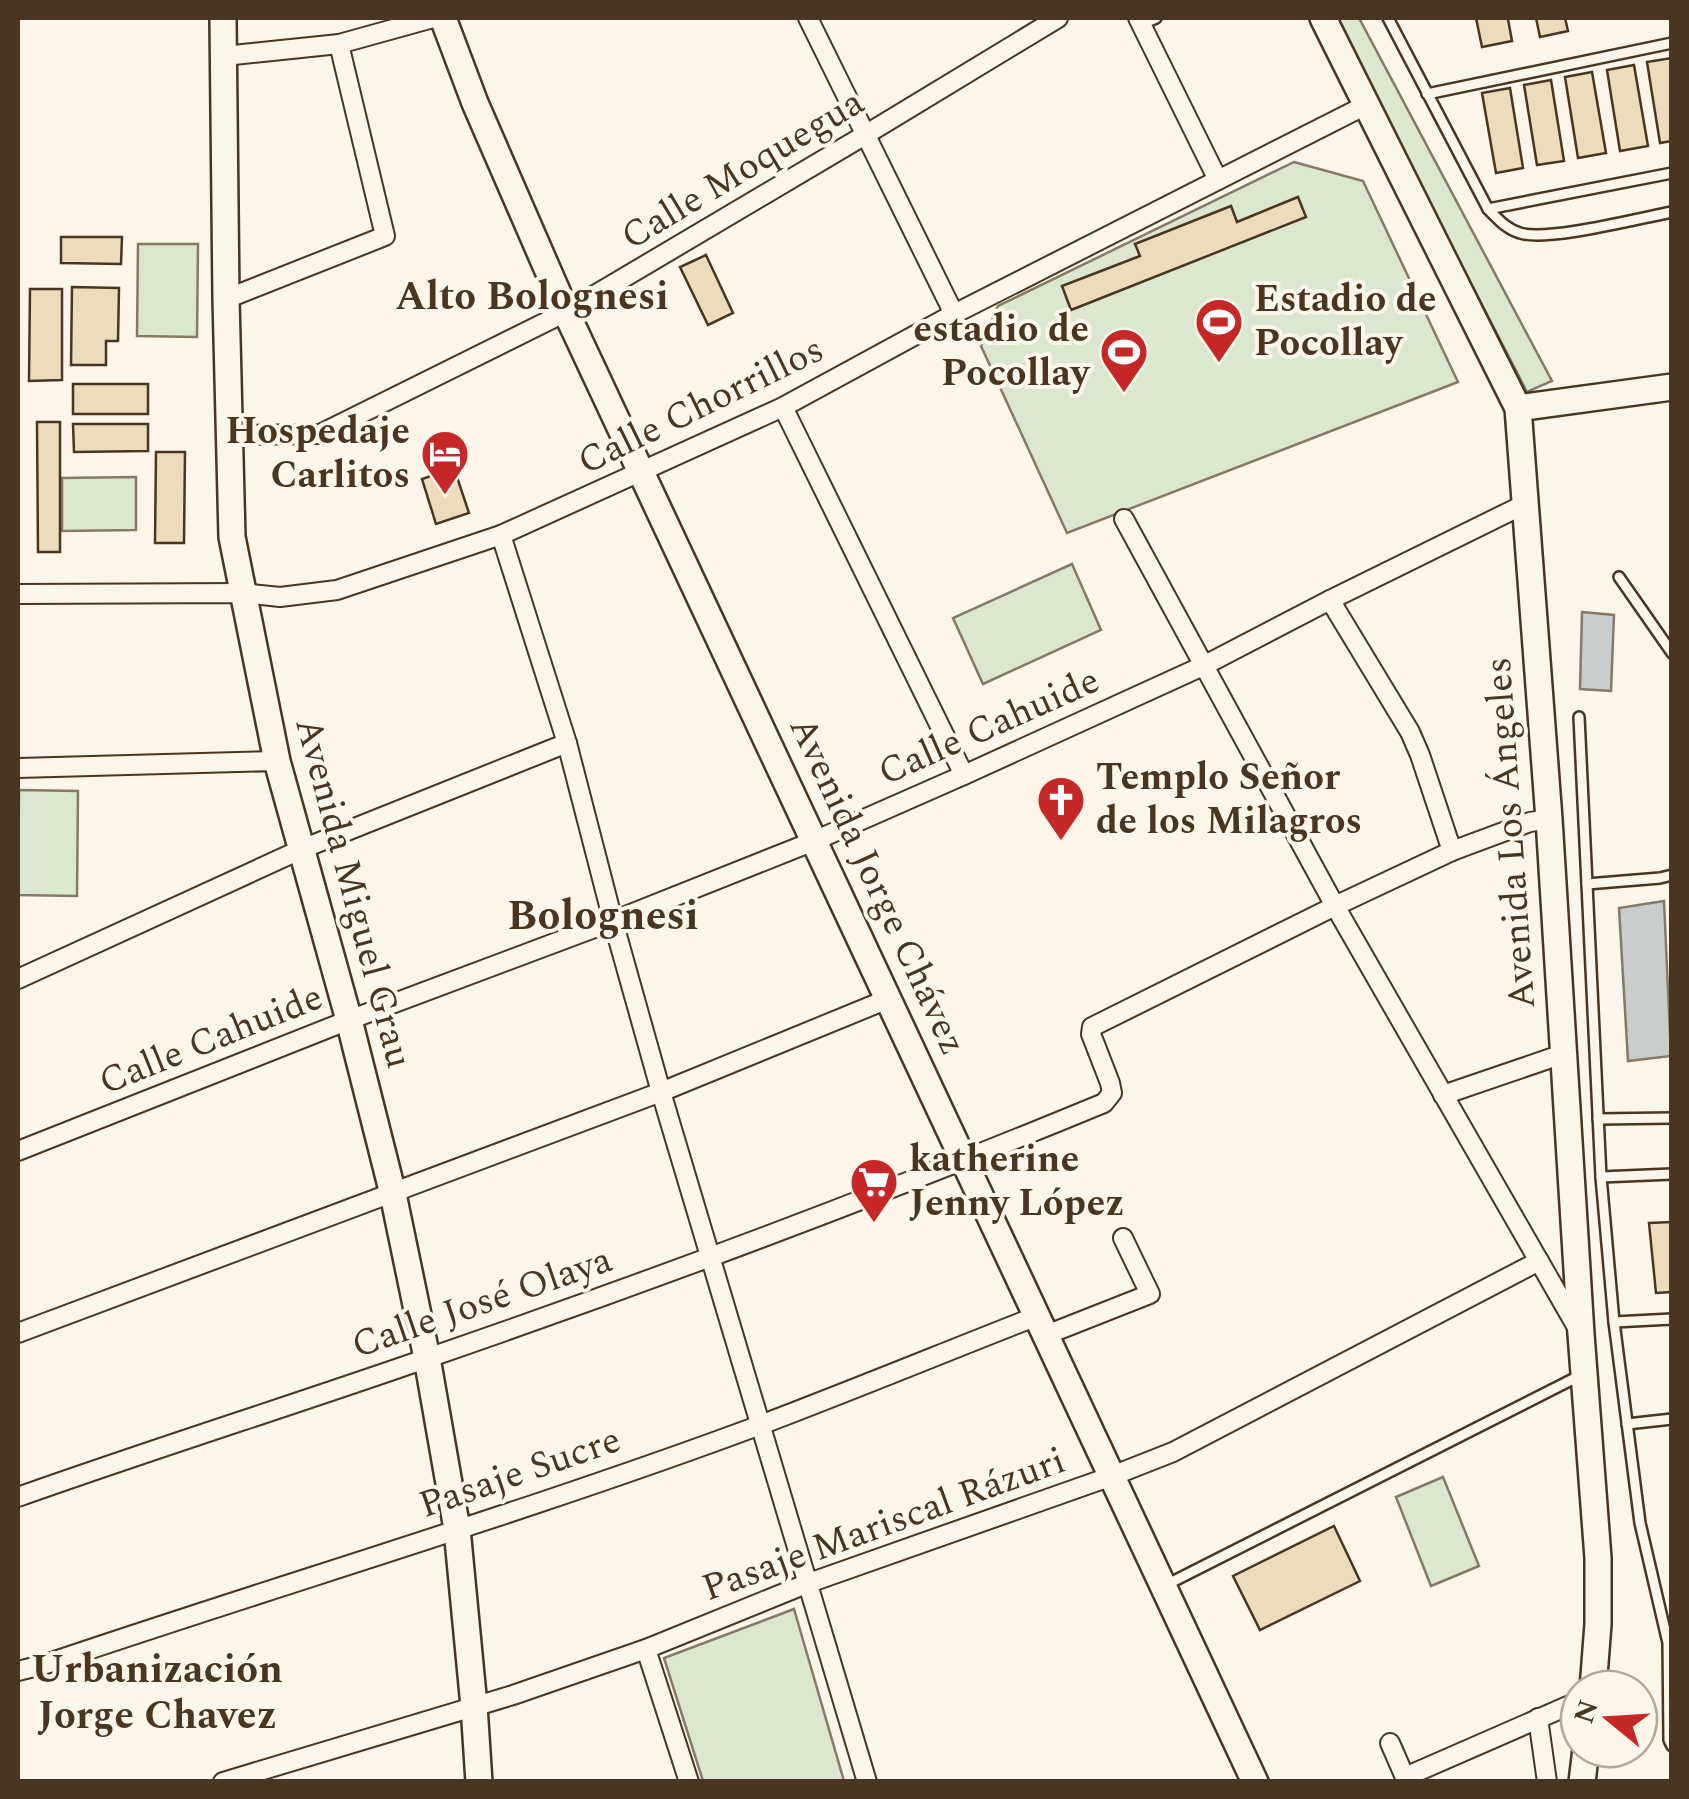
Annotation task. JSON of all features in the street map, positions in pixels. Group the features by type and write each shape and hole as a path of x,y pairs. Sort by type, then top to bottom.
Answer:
{"street":[{"name":"Avenida Miguel Grau","path":"223,18 232,537 277,761 349,1020 427,1358 458,1529 479,1782"},
{"path":"224,56 340,44 433,18"},
{"name":"Avenida Jorge Chávez","path":"443,18 475,104 566,312 1255,1782"},
{"path":"808,18 954,314"},
{"name":"Calle Moquegua","path":"230,435 320,434 566,312 1058,18"},
{"name":"Avenida Los Ángeles","path":"1323,18 1518,408 1598,1558 1595,1669"},
{"path":"1145,20 1218,180"},
{"path":"226,299 385,236 340,44"},
{"name":"Calle Chorrillos","path":"18,594 242,593 280,597 337,590 501,535 783,407 954,314 1366,105"},
{"path":"1518,408 1672,388"},
{"path":"783,407 964,775"},
{"name":"Calle Cahuide","path":"18,1152 814,841 1206,665 1525,504"},
{"path":"1124,519 1335,906 1581,1334"},
{"path":"501,535 567,743 661,1092 867,1782"},
{"path":"1330,600 1410,732 1452,850"},
{"path":"18,979 302,849 567,743"},
{"path":"18,768 277,761"},
{"path":"1335,906 1452,850 1548,819"},
{"name":"Calle José Olaya","path":"18,1497 712,1256 964,1161 1104,1103 1112,1093 1092,1027 1335,906"},
{"path":"18,1333 661,1092 888,999"},
{"path":"1443,1095 1563,1054"},
{"name":"Pasaje Sucre","path":"18,1670 458,1529 1041,1326 1150,1294 1123,1238"},
{"name":"Pasaje Mariscal Rázuri","path":"224,1782 513,1695 1173,1452 1539,1261"},
{"path":"646,1648 689,1782"},
{"path":"1390,1743 1406,1779 1559,1709"},
{"path":"1538,1718 1547,1782"}],"lane":[{"path":"1388,18 1488,209 1506,227 1522,234 1544,236 1672,212"},
{"path":"1427,94 1672,43"},
{"path":"1488,209 1672,173"},
{"path":"1618,578 1672,653"},
{"path":"1579,717 1601,1177 1614,1322 1640,1523 1668,1643 1672,1746"},
{"path":"1587,884 1672,875"},
{"path":"1598,1119 1672,1118"},
{"path":"1601,1177 1672,1174"},
{"path":"1614,1322 1672,1319"},
{"path":"1164,1586 1585,1373"},
{"path":"1627,1424 1672,1419"}],"green space":[{"path":"1334,18 1359,18 1552,381 1527,392"},
{"name":"Estadio de Pocollay","path":"1294,162 1363,181 1458,382 1067,533 981,346 998,306"},
{"path":"138,244 198,244 197,337 137,336"},
{"path":"136,477 136,530 62,531 62,478"},
{"path":"1072,564 1101,630 983,684 953,618"},
{"path":"19,790 78,791 77,896 18,895"},
{"path":"1443,1477 1479,1566 1431,1586 1396,1497"},
{"path":"794,1609 844,1781 703,1781 664,1658"}],"shaded area":[{"path":"1582,612 1614,615 1611,691 1580,689"},
{"path":"1664,901 1671,1056 1628,1061 1619,908"}],"building":[{"path":"1476,18 1514,18 1508,19 1512,41 1482,47"},
{"path":"1536,18 1565,18 1568,31 1540,37"},
{"path":"1672,58 1672,141 1660,143 1647,62"},
{"path":"1634,65 1648,146 1620,151 1607,70"},
{"path":"1592,72 1606,153 1578,158 1565,77"},
{"path":"1551,80 1564,161 1537,165 1524,85"},
{"path":"1510,88 1523,168 1496,173 1482,93"},
{"path":"1298,197 1306,217 1071,310 1062,286 1140,256 1135,244 1231,206 1237,222"},
{"path":"61,237 122,237 121,264 61,263"},
{"path":"706,255 733,313 708,325 680,267"},
{"path":"72,287 119,288 118,341 106,341 106,365 71,365"},
{"path":"30,289 62,289 62,380 29,381"},
{"path":"73,384 148,384 148,414 73,414"},
{"path":"37,422 60,422 60,552 38,552"},
{"path":"73,424 148,424 148,451 74,452"},
{"path":"156,452 185,452 184,543 155,543"},
{"path":"454,468 469,513 436,524 422,479"},
{"path":"1672,1222 1672,1292 1656,1293 1649,1223"},
{"path":"1334,1526 1360,1581 1260,1630 1233,1576"}],"place":[{"name":"Estadio de Pocollay","path":"1219,364"},
{"name":"estadio de Pocollay","path":"1124,394"},
{"name":"Hospedaje Carlitos","path":"445,496"},
{"name":"Templo Señor de los Milagros","path":"1061,842"},
{"name":"katherine Jenny López","path":"874,1224"}],"district":[{"name":"Alto Bolognesi","path":"532,297"},
{"name":"Bolognesi","path":"603,916"},
{"name":"Urbanización Jorge Chavez","path":"157,1693"}]}
